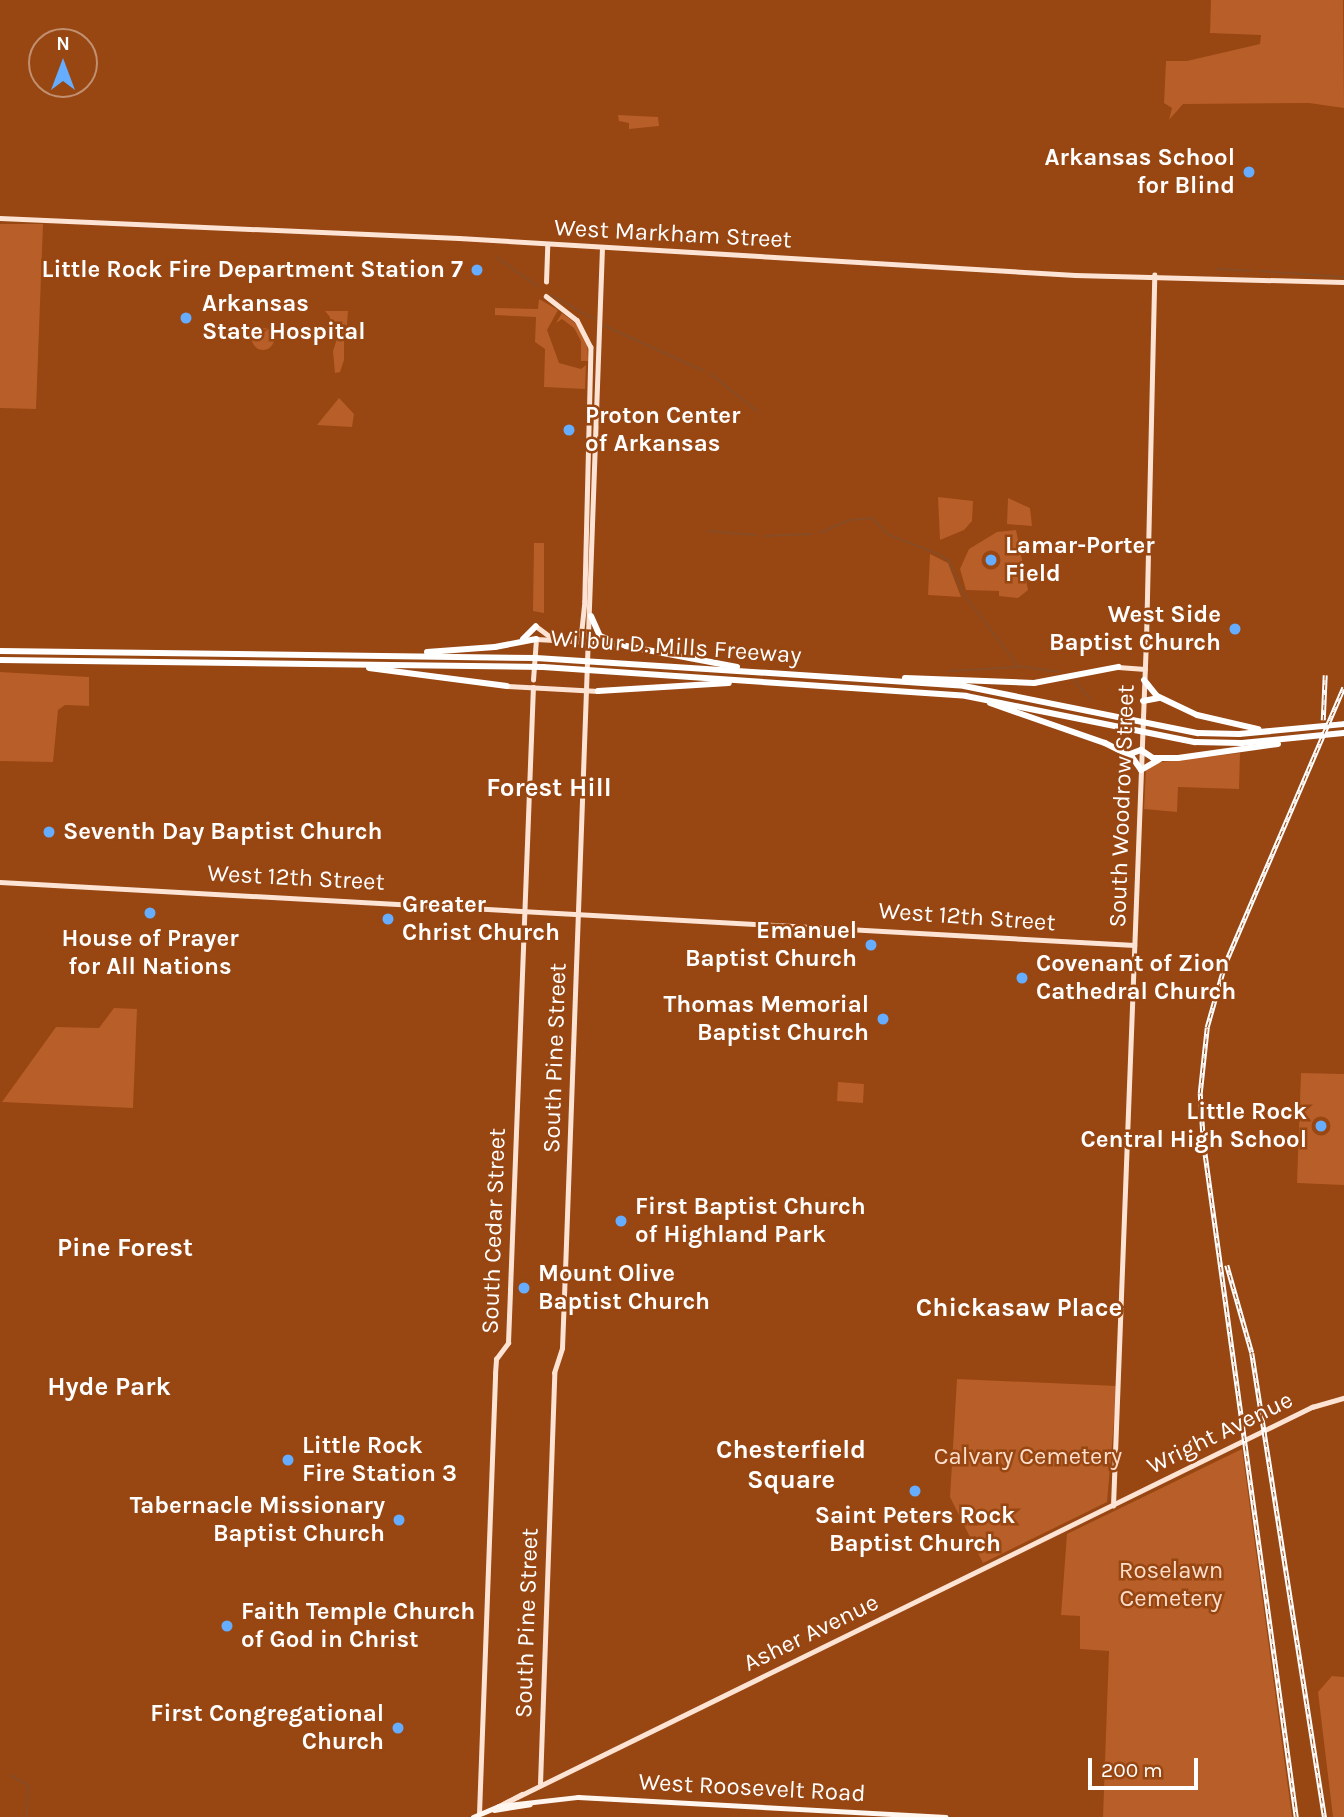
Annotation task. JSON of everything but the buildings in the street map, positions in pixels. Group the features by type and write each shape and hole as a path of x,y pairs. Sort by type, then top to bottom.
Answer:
{"highway":[{"path":"591,616 600,636 626,646"},
{"path":"515,643 536,626"},
{"path":"365,655 536,639"},
{"path":"590,645 626,646 770,673"},
{"name":"Wilbur D. Mills Freeway","path":"0,651 522,657 852,678 993,690 1198,733 1281,731 1344,724"},
{"name":"Wilbur D. Mills Freeway","path":"0,660 543,667 953,695 1186,741 1292,741"},
{"path":"332,664 508,686"},
{"path":"852,678 1034,682 1118,667"},
{"path":"1144,680 1161,698 1215,722 1281,731"},
{"path":"598,691 669,684 803,685"},
{"path":"953,695 1062,725 1126,753 1141,770 1160,759 1344,733"},
{"path":"1143,701 1161,698"},
{"path":"1126,753 1141,749 1160,759"}],"main road":[{"name":"West Markham Street","path":"0,218 1065,274 1344,282"},
{"path":"546,282 547,245"},
{"name":"South Pine Street","path":"540,1784 554,1373 562,1343 590,645 602,248"},
{"name":"South Woodrow Street","path":"1113,1506 1145,669 1154,275"},
{"path":"546,296 578,320 591,347 585,601 582,632 573,641"},
{"path":"536,626 556,640"},
{"path":"533,680 536,639 590,645"},
{"path":"1118,667 1145,669"},
{"path":"508,686 598,691"},
{"name":"South Cedar Street","path":"479,1814 495,1374 496,1359 508,1343 533,687"},
{"name":"West 12th Street","path":"0,882 524,908 1134,945"},
{"name":"Wright Avenue","path":"1113,1506 1312,1407 1344,1398"},
{"name":"Asher Avenue","path":"473,1817 1113,1506"},
{"name":"West Roosevelt Road","path":"486,1811 558,1799"},
{"name":"West Roosevelt Road","path":"499,1806 558,1799 638,1799 945,1817"}],"green space":[{"path":"1211,0 1343,0 1344,108 1309,103 1183,104 1169,120 1172,108 1164,103 1166,61 1187,61 1260,44 1261,35 1210,33"},
{"path":"618,115 658,117 659,126 629,129 629,123 619,121"},
{"path":"0,224 43,224 36,409 0,408"},
{"path":"539,299 558,310 547,330 559,363 581,369 586,365 585,389 544,387 545,349 535,342 536,317 495,315 495,308 538,309"},
{"path":"325,311 348,311 347,325 337,329 330,340 330,317"},
{"path":"562,313 579,326 587,339 588,361 581,361 581,341 574,328 562,319 556,323"},
{"path":"263,328 271,331 274,339 271,347 263,350 255,347 252,339 255,331"},
{"path":"344,331 344,360 340,372 335,373 333,351 339,333"},
{"path":"339,398 354,414 352,427 317,425"},
{"path":"938,497 973,501 972,521 964,530 940,540"},
{"path":"1008,498 1030,508 1032,526 1007,524"},
{"name":"Lamar-Porter Field","path":"1016,530 1028,590 1018,598 999,596 999,591 966,590 960,569 969,549 997,532"},
{"path":"534,543 544,543 544,613 533,611"},
{"path":"930,554 948,563 961,597 928,595"},
{"path":"0,672 89,677 89,706 65,705 58,710 53,762 0,761"},
{"path":"1240,753 1239,789 1178,787 1177,812 1144,809 1146,769 1153,763"},
{"path":"114,1008 137,1009 133,1108 2,1102 56,1027 99,1028"},
{"name":"Little Rock Central High School","path":"1301,1073 1344,1074 1344,1185 1297,1183"},
{"path":"838,1082 864,1084 863,1103 837,1101"},
{"name":"Calvary Cemetery","path":"957,1379 1117,1386 1107,1502 983,1563 950,1497"},
{"name":"Roselawn Cemetery","path":"1242,1449 1292,1817 1103,1817 1109,1651 1080,1649 1080,1616 1061,1615 1067,1534"},
{"path":"1332,1676 1344,1677 1344,1817 1333,1817 1318,1692"}],"waterway":[{"path":"496,257 539,287"},
{"path":"1217,269 1251,271"},
{"path":"1259,271 1344,277"},
{"path":"551,295 594,319"},
{"path":"603,325 704,371"},
{"path":"711,374 757,411"},
{"path":"819,533 850,520 872,518 889,535 936,553 949,561 963,593 1018,666 1059,672"},
{"path":"708,531 756,535"},
{"path":"764,536 812,534"},
{"path":"949,671 1019,667"},
{"path":"1074,680 1090,699"},
{"path":"10,1775 28,1785 27,1817"}],"railway":[{"path":"1323,720 1325,675"},
{"path":"1296,1817 1203,1141 1200,1093 1207,1027 1225,964 1344,687"},
{"path":"1227,1265 1252,1353 1325,1817"}],"place":[{"name":"Arkansas School for Blind","path":"1249,172"},
{"name":"Little Rock Fire Department Station 7","path":"477,270"},
{"name":"Arkansas State Hospital","path":"186,318"},
{"name":"Proton Center of Arkansas","path":"569,430"},
{"name":"Lamar-Porter Field","path":"991,560"},
{"name":"West Side Baptist Church","path":"1235,629"},
{"name":"Seventh Day Baptist Church","path":"49,832"},
{"name":"House of Prayer for All Nations","path":"150,913"},
{"name":"Greater Christ Church","path":"388,919"},
{"name":"Emanuel Baptist Church","path":"871,945"},
{"name":"Covenant of Zion Cathedral Church","path":"1022,978"},
{"name":"Thomas Memorial Baptist Church","path":"883,1019"},
{"name":"Little Rock Central High School","path":"1321,1126"},
{"name":"First Baptist Church of Highland Park","path":"621,1221"},
{"name":"Mount Olive Baptist Church","path":"524,1288"},
{"name":"Little Rock Fire Station 3","path":"288,1460"},
{"name":"Saint Peters Rock Baptist Church","path":"915,1491"},
{"name":"Tabernacle Missionary Baptist Church","path":"399,1520"},
{"name":"Faith Temple Church of God in Christ","path":"227,1626"},
{"name":"First Congregational Church","path":"398,1728"}],"district":[{"name":"Forest Hill","path":"549,788"},
{"name":"Pine Forest","path":"125,1248"},
{"name":"Chickasaw Place","path":"1019,1308"},
{"name":"Hyde Park","path":"109,1387"},
{"name":"Chesterfield Square","path":"791,1465"}]}
